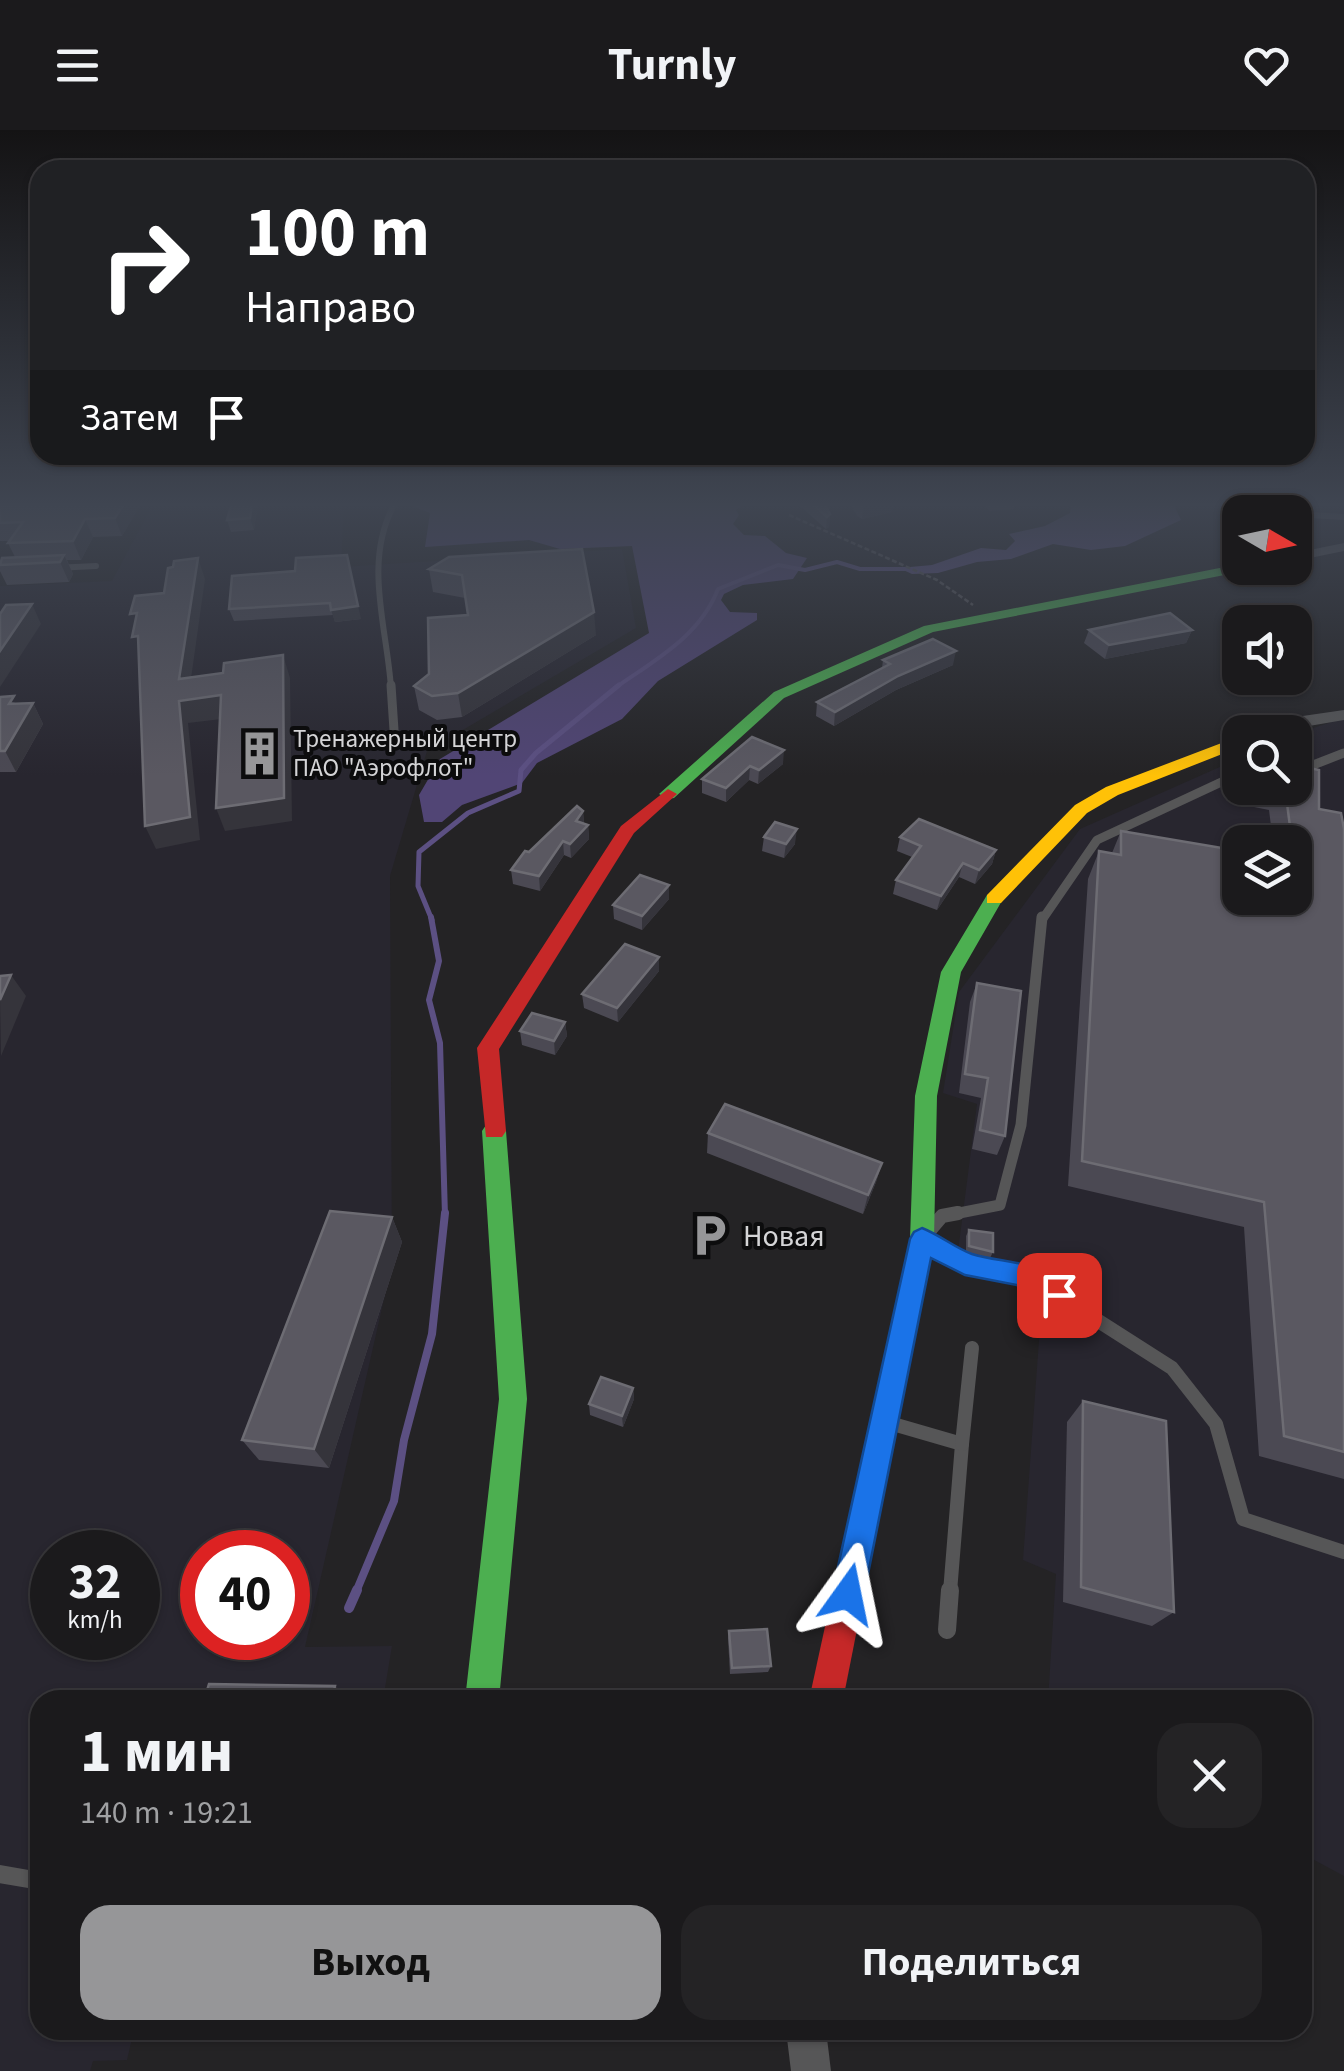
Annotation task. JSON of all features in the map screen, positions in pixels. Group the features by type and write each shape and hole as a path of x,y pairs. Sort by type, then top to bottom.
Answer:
{"street":[{"path":"483,1690 513,1399 488,1048 626,830 778,695 929,630 1100,596"},
{"path":"1312,720 1344,715"},
{"path":"828,1690 922,1239 926,1096 951,972 986,907 1081,809 1112,791 1222,748"},
{"path":"807,2040 811,2071"}],"lane":[{"path":"380,596 389,654 395,744"},
{"path":"1312,766 1344,754"},
{"path":"1222,782 1097,840 1042,916 1021,1125 1000,1205 942,1216 922,1239 965,1264 1028,1276 1172,1368 1216,1424 1242,1519 1344,1552"},
{"path":"947,1630 972,1348"},
{"path":"884,1422 962,1444"},
{"path":"0,1874 30,1879"}],"path":[{"path":"958,596 992,617"}],"shaded area":[{"path":"0,596 630,596 636,628 427,751 390,876 392,1264 310,1625 310,1530 180,1530 180,1660 310,1660 310,1647 392,1646 385,1690 30,1690 30,2040 132,2040 127,2060 93,2061 90,2071 0,2071"},
{"path":"642,596 723,596 721,600 730,612 757,613 757,620 658,681 622,719 537,763 522,783 462,805 442,822 424,822 419,795 440,759 649,633"},
{"path":"1344,718 1344,1876 1312,1859 1312,1690 1049,1690 1056,1574 1023,1560 1042,1299 957,1259 977,1104 943,1093 959,992 1080,829 1222,766 1222,805 1312,805 1312,728"}],"building":[{"path":"135,596 192,596 179,679 223,673 224,663 283,655 284,798 216,808 221,695 179,701 190,817 145,826 138,636 132,637 137,613 130,614"},
{"path":"230,596 356,596 358,606 331,610 330,603 229,609"},
{"path":"465,596 591,596 594,612 458,693 432,696 414,686 429,674 428,618 468,615"},
{"path":"32,604 0,651 0,614 6,605"},
{"path":"1170,613 1192,630 1109,645 1089,630"},
{"path":"933,639 956,651 898,676 835,712 817,702 890,664 883,660"},
{"path":"14,696 9,704 33,703 5,751 0,751 0,697"},
{"path":"752,737 784,750 759,770 750,766 726,788 702,779"},
{"path":"1312,769 1319,770 1319,809 1341,813 1344,829 1344,1452 1284,1436 1264,1202 1082,1161 1099,851 1121,855 1121,831 1222,848 1222,915 1312,915 1312,825 1290,825 1287,805 1312,805"},
{"path":"577,806 583,811 576,821 588,825 570,844 563,841 539,876 511,870 525,851 529,852"},
{"path":"919,819 996,850 979,870 963,863 941,896 896,880 921,846 900,837"},
{"path":"775,822 797,829 786,844 764,837"},
{"path":"640,875 669,885 642,916 613,905"},
{"path":"625,944 659,957 617,1008 582,994"},
{"path":"11,975 0,1000 0,976"},
{"path":"977,983 1021,991 1005,1136 980,1130 988,1078 965,1074"},
{"path":"532,1013 565,1022 554,1041 520,1031"},
{"path":"725,1104 882,1163 868,1195 708,1133"},
{"path":"330,1211 392,1217 314,1449 242,1440"},
{"path":"969,1230 993,1233 993,1252 969,1246"},
{"path":"601,1377 633,1388 622,1416 589,1404"},
{"path":"1083,1401 1166,1421 1174,1612 1081,1587"},
{"path":"767,1629 771,1666 732,1668 729,1631"},
{"path":"209,1684 335,1686 334,1690 207,1690"}],"waterway":[{"path":"617,687 688,634 715,596"},
{"path":"431,918 418,886 419,852 468,813 519,791 521,770 536,753 617,687"},
{"path":"431,918 439,961 429,1000 440,1043 445,1214"},
{"path":"356,1592 394,1501 404,1440 432,1334 445,1214"},
{"path":"349,1608 357,1590"}],"traffic: fast":[{"path":"668,794 779,695 929,629 1099,596"},
{"path":"891,1388 922,1239 926,1096 951,972 994,899"},
{"path":"483,1690 513,1399 494,1131"}],"traffic: slow":[{"path":"994,899 1081,809 1112,791 1222,748"}],"traffic: jam":[{"path":"494,1131 488,1048 627,830 668,794"},
{"path":"828,1690 891,1388"}],"place":[{"name":"Тренажерный центр ПАО \"Аэрофлот\"","path":"260,753"},
{"name":"Новая","path":"710,1236"}],"route":[{"path":"848,1594 922,1239 965,1264 1028,1276 1059,1295"}]}
